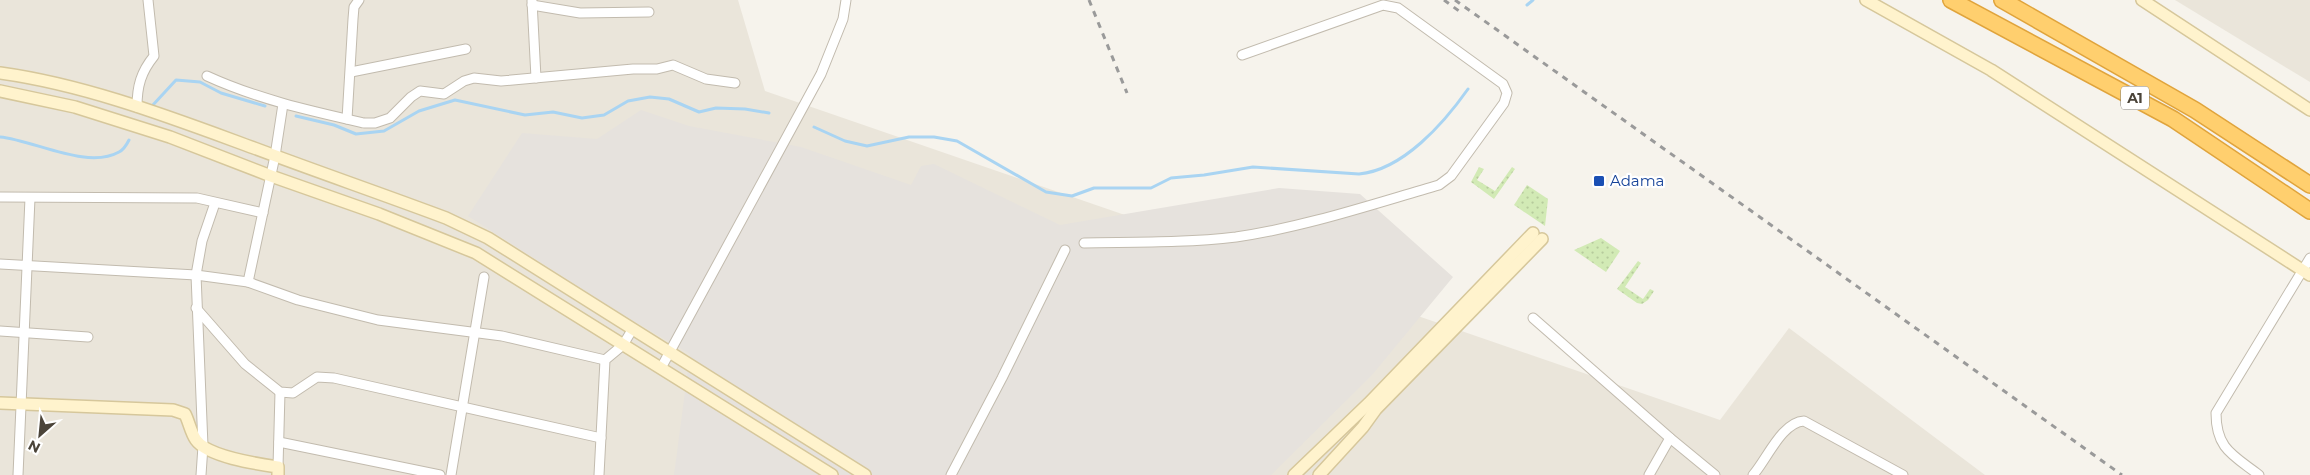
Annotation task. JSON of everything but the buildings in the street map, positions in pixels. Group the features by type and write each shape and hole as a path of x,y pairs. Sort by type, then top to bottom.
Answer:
{"highway":[{"name":"A1","path":"1952,0 2173,119 2310,211"},
{"name":"A1","path":"2002,0 2195,110 2310,185"}],"main road":[{"path":"1866,0 1991,70 2306,273"},
{"path":"2142,0 2310,110"},
{"path":"0,73 24,76 168,116 446,218 488,238 865,475"},
{"path":"0,91 75,107 162,134 271,176 379,214 476,253 832,475"},
{"path":"1294,475 1538,236 1376,410 1319,475"},
{"path":"0,403 173,410 185,414 196,440 203,446 226,457 278,471"}],"street":[{"path":"137,107 137,88 141,76 154,56 148,0"},
{"path":"347,119 354,7 359,0"},
{"path":"661,368 814,88 843,19 846,0"},
{"path":"536,78 532,2 580,13 649,12"},
{"path":"1084,243 1169,243 1237,236 1317,220 1439,186 1451,176 1504,103 1506,93 1503,84 1487,72 1398,8 1383,4 1242,55"},
{"path":"351,72 466,49"},
{"path":"207,76 227,85 283,104 364,123 375,123 390,118 411,97 420,91 444,94 464,81 474,78 501,81 633,69 657,69 673,65 706,79 735,83"},
{"path":"248,282 275,156 283,104"},
{"path":"0,197 197,198 263,213"},
{"path":"18,475 30,198"},
{"path":"201,475 203,446 196,275 202,241 216,203"},
{"path":"951,475 1002,378 1065,250"},
{"path":"2258,475 2224,447 2216,431 2216,413 2306,273 2310,258"},
{"path":"0,264 196,275 248,282 298,300 378,320 502,336 605,360"},
{"path":"451,475 473,332 484,277"},
{"path":"196,308 245,364 280,392 293,393 317,378 334,378 601,438"},
{"path":"1533,318 1715,475"},
{"path":"599,475 605,360 623,345 632,330"},
{"path":"0,331 88,337"},
{"path":"278,471 280,392"},
{"path":"1753,475 1786,429 1795,422 1804,421 1903,475"},
{"path":"1649,475 1670,438"},
{"path":"279,442 440,475"}],"shaded area":[{"path":"0,0 738,0 765,91 1720,420 1789,328 1985,475 0,475"},
{"path":"2175,0 2310,0 2310,82"},
{"path":"641,110 689,126 801,147 911,185 921,166 934,164 1060,225 1279,188 1360,194 1453,277 1372,375 1271,475 674,475 690,354 622,314 468,216 522,133 597,139"}],"green space":[{"path":"1479,167 1484,169 1477,180 1495,191 1512,167 1515,169 1494,199 1471,182"},
{"path":"1527,185 1548,199 1545,226 1514,205"},
{"path":"1601,238 1620,251 1606,272 1574,250"},
{"path":"1638,261 1641,263 1625,287 1643,299 1650,289 1654,291 1648,300 1642,304 1637,303 1617,289"}],"waterway":[{"path":"1527,5 1533,0"},
{"path":"152,106 176,80 200,82 221,93 265,106"},
{"path":"814,127 845,141 867,146 909,137 934,137 957,141 1046,192 1072,196 1094,188 1151,188 1171,178 1253,167 1359,174 1375,171 1391,164 1421,143 1435,130 1468,89"},
{"path":"296,116 334,125 356,134 384,131 419,111 455,100 525,115 553,112 582,118 604,115 628,101 650,97 669,99 699,112 716,108 745,109 769,113"},
{"path":"0,137 76,156 92,158 106,157 119,152 129,140"}],"railway":[{"path":"1089,0 1127,93"},
{"path":"1444,0 1459,11"},
{"path":"1455,0 2122,475"}],"place":[{"name":"Adama","path":"1599,181"}]}
